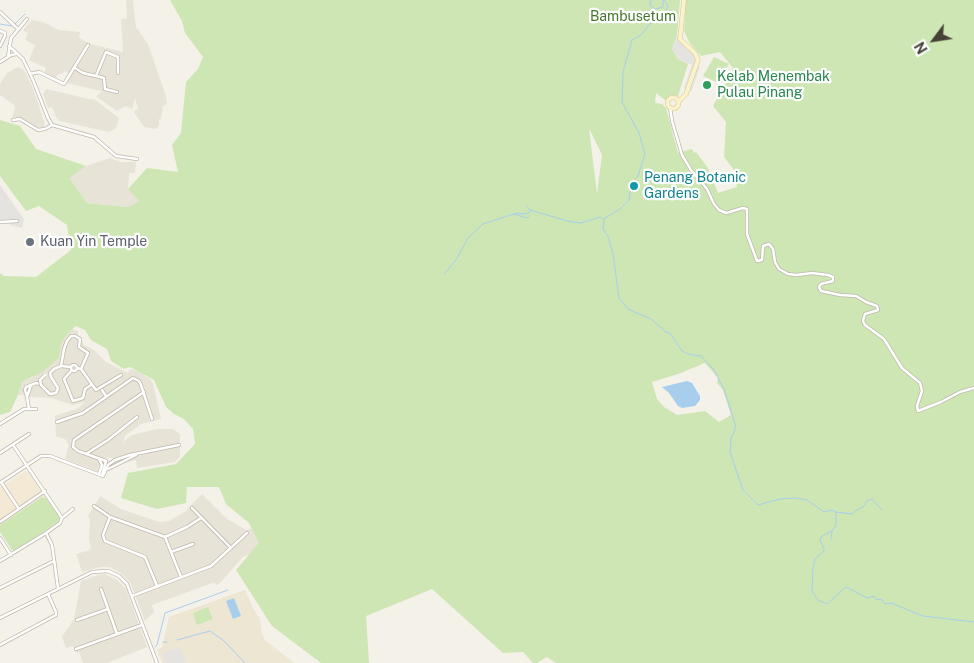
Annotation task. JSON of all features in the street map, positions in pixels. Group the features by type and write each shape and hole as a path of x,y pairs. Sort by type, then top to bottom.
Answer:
{"street":[{"path":"670,107 677,107 678,101 686,94 697,64 697,56 680,39 684,0"},
{"path":"0,12 18,29"},
{"path":"8,57 11,38 27,19"},
{"path":"0,30 5,33 5,36 0,46"},
{"path":"9,46 20,55 52,125 94,137 116,156 137,159"},
{"path":"30,74 39,72 64,84 88,46"},
{"path":"96,76 106,52 118,57 118,73"},
{"path":"0,62 15,54 20,55"},
{"path":"75,68 83,74 104,78 105,89 117,92"},
{"path":"678,101 676,98 671,98 668,102 682,155 691,170 707,189 719,210 726,213 743,208 747,209 747,234 757,261 762,260 763,246 769,244 773,249 775,262 779,269 788,274 796,275 812,273 828,275 834,281 821,284 819,287 821,291 856,296 878,306 878,310 865,314 863,321 884,338 902,368 920,383 922,391 917,406 918,411 960,392 974,388"},
{"path":"13,120 20,119 38,130 52,125"},
{"path":"0,222 17,221"},
{"path":"29,408 26,387 38,383 50,394 54,394 57,391 58,387 51,376 45,376 40,380 41,385 50,394 56,393 58,388 50,377 50,373 61,366 75,371 79,369 88,353 79,347 80,339 75,336 72,336 67,341 61,366"},
{"path":"71,369 64,379 73,401 83,398 84,389 92,385"},
{"path":"79,369 97,390 121,375"},
{"path":"57,422 77,416 133,378 139,381 152,419"},
{"path":"102,390 106,396"},
{"path":"101,474 102,465 99,459 75,449 74,440 144,392"},
{"path":"0,424 20,411 29,408 36,409"},
{"path":"86,454 108,440 137,417"},
{"path":"0,453 29,434"},
{"path":"12,445 62,518"},
{"path":"19,509 0,482 41,456 46,455 104,475 106,470 139,453 179,445"},
{"path":"0,522 45,491"},
{"path":"94,506 110,517 165,537 187,528 202,518"},
{"path":"192,508 231,548"},
{"path":"0,561 46,533 73,510"},
{"path":"110,517 103,538 106,542 145,557 157,586"},
{"path":"46,533 52,545 58,588"},
{"path":"132,596 211,566 247,533"},
{"path":"165,537 181,578"},
{"path":"0,538 12,555"},
{"path":"171,552 193,544"},
{"path":"0,588 54,561"},
{"path":"0,618 92,572 103,570 120,576 127,584 157,663"},
{"path":"101,589 117,634"},
{"path":"0,645 56,615 48,594"},
{"path":"77,620 108,609"},
{"path":"76,649 142,625"}],"shaded area":[{"path":"126,0 133,0 136,27 148,44 166,96 167,104 163,106 161,119 159,119 159,125 156,129 144,127 134,112 138,108 135,99 132,109 125,106 117,111 96,96 101,91 64,82 69,74 64,71 62,74 58,74 56,78 45,72 46,68 29,60 35,45 25,40 28,33 24,29 32,20 43,22 59,30 80,32 79,38 91,44 123,52 121,19 127,18"},
{"path":"677,35 697,52 700,58 698,65 700,67 691,92 684,88 692,65 678,59 672,49"},
{"path":"18,67 24,70 32,86 45,124 43,128 37,127 21,117 12,118 14,105 0,95 0,84 7,73"},
{"path":"46,89 94,99 119,118 116,128 109,132 60,121 52,107 48,108 43,94"},
{"path":"110,158 120,162 136,162 135,173 129,173 128,189 139,201 128,207 87,203 68,178 86,166"},
{"path":"0,185 24,219 22,228 10,225 9,219 0,220"},
{"path":"72,329 78,331 78,335 84,345 94,350 106,362 128,373 130,369 144,373 144,376 149,378 153,384 161,419 141,424 125,436 123,445 126,439 132,435 157,429 173,429 180,434 180,457 175,462 137,468 136,460 113,468 110,461 115,458 102,458 97,471 65,459 69,444 66,442 67,440 56,436 55,416 79,408 85,402 73,405 51,398 18,395 22,382 32,378"},
{"path":"25,471 29,472 46,498 42,497 0,525 0,488"},
{"path":"202,494 227,519 246,530 253,528 263,549 243,557 220,583 216,585 215,582 152,605 154,612 145,621 130,582 119,572 110,567 100,567 82,572 76,554 90,550 90,520 88,516 100,496 121,509 159,522 169,521 188,510"},
{"path":"105,574 117,580 126,589 147,647 107,663 83,663 79,652 76,653 73,646 66,648 62,637 74,619 81,581"},
{"path":"245,590 260,619 262,634 265,640 294,663 162,663 157,650 162,647 169,617"},
{"path":"178,647 186,663 166,663 162,654"}],"green space":[{"name":"Bambusetum","path":"170,0 680,0 677,35 672,49 678,59 688,64 678,96 672,95 665,100 656,93 655,103 662,104 666,108 678,153 692,149 694,153 696,152 708,168 718,193 737,187 734,170 724,157 726,122 713,106 733,68 720,52 701,56 689,42 684,31 686,0 974,0 974,663 556,663 547,657 537,663 533,663 523,652 503,653 432,589 366,616 369,663 321,663 272,626 236,570 259,543 249,523 226,504 219,487 187,487 186,503 157,509 121,498 128,473 176,464 195,444 193,429 184,419 166,407 154,380 130,367 124,369 111,361 107,349 91,340 85,330 76,326 61,343 59,358 42,372 22,382 10,412 0,415 0,273 4,276 36,277 71,250 67,225 39,206 26,211 0,176 0,120 20,126 36,149 86,166 69,178 87,203 128,207 139,201 128,189 147,168 178,172 172,145 181,133 186,82 198,69 203,57 185,33 182,21","holes":["589,128 602,155 597,194","705,363 718,378 717,383 723,390 731,415 719,422 705,411 677,415 664,407 657,399 652,382"]},
{"path":"714,57 729,64 718,83 703,76"},
{"path":"42,497 46,498 60,518 59,521 16,551 12,550 0,532 0,525"},
{"path":"208,607 213,619 197,625 193,613"}],"water":[{"path":"687,381 692,383 700,396 700,400 695,406 682,408 678,406 662,387"},
{"path":"234,598 241,616 233,619 226,601"}],"waterway":[{"path":"651,0 650,5 655,9 663,7 663,0"},
{"path":"664,0 668,6 664,15 650,24 641,35 632,40 623,72 622,102 639,133 645,154 638,176 631,183 629,200 620,209 604,219 603,229 608,236 613,254 619,298 628,309 651,319 666,332 670,333 682,351 701,356 714,370 724,389 736,427 731,439 730,452 743,490 758,505 780,499 795,498 807,500 824,512 832,510 836,512 836,525 833,530 821,537 820,541 824,551 815,559 813,568 812,591 818,600 827,604 846,587 867,598 874,596 877,600 881,599 885,604 891,603 923,616 974,622"},
{"path":"15,24 25,14"},
{"path":"0,24 12,26"},
{"path":"527,206 530,210"},
{"path":"444,274 456,260 468,238 483,224 517,213 529,213 530,210 567,221 581,223 600,217 603,219"},
{"path":"514,214 526,218 529,216"},
{"path":"835,512 852,514 872,499 882,510"},
{"path":"831,540 832,531"},
{"path":"155,647 165,613 228,590"},
{"path":"177,640 210,631 224,641 245,663"}],"place":[{"name":"Kelab Menembak Pulau Pinang","path":"707,85"},
{"name":"Penang Botanic Gardens","path":"634,186"},
{"name":"Kuan Yin Temple","path":"30,242"}]}
